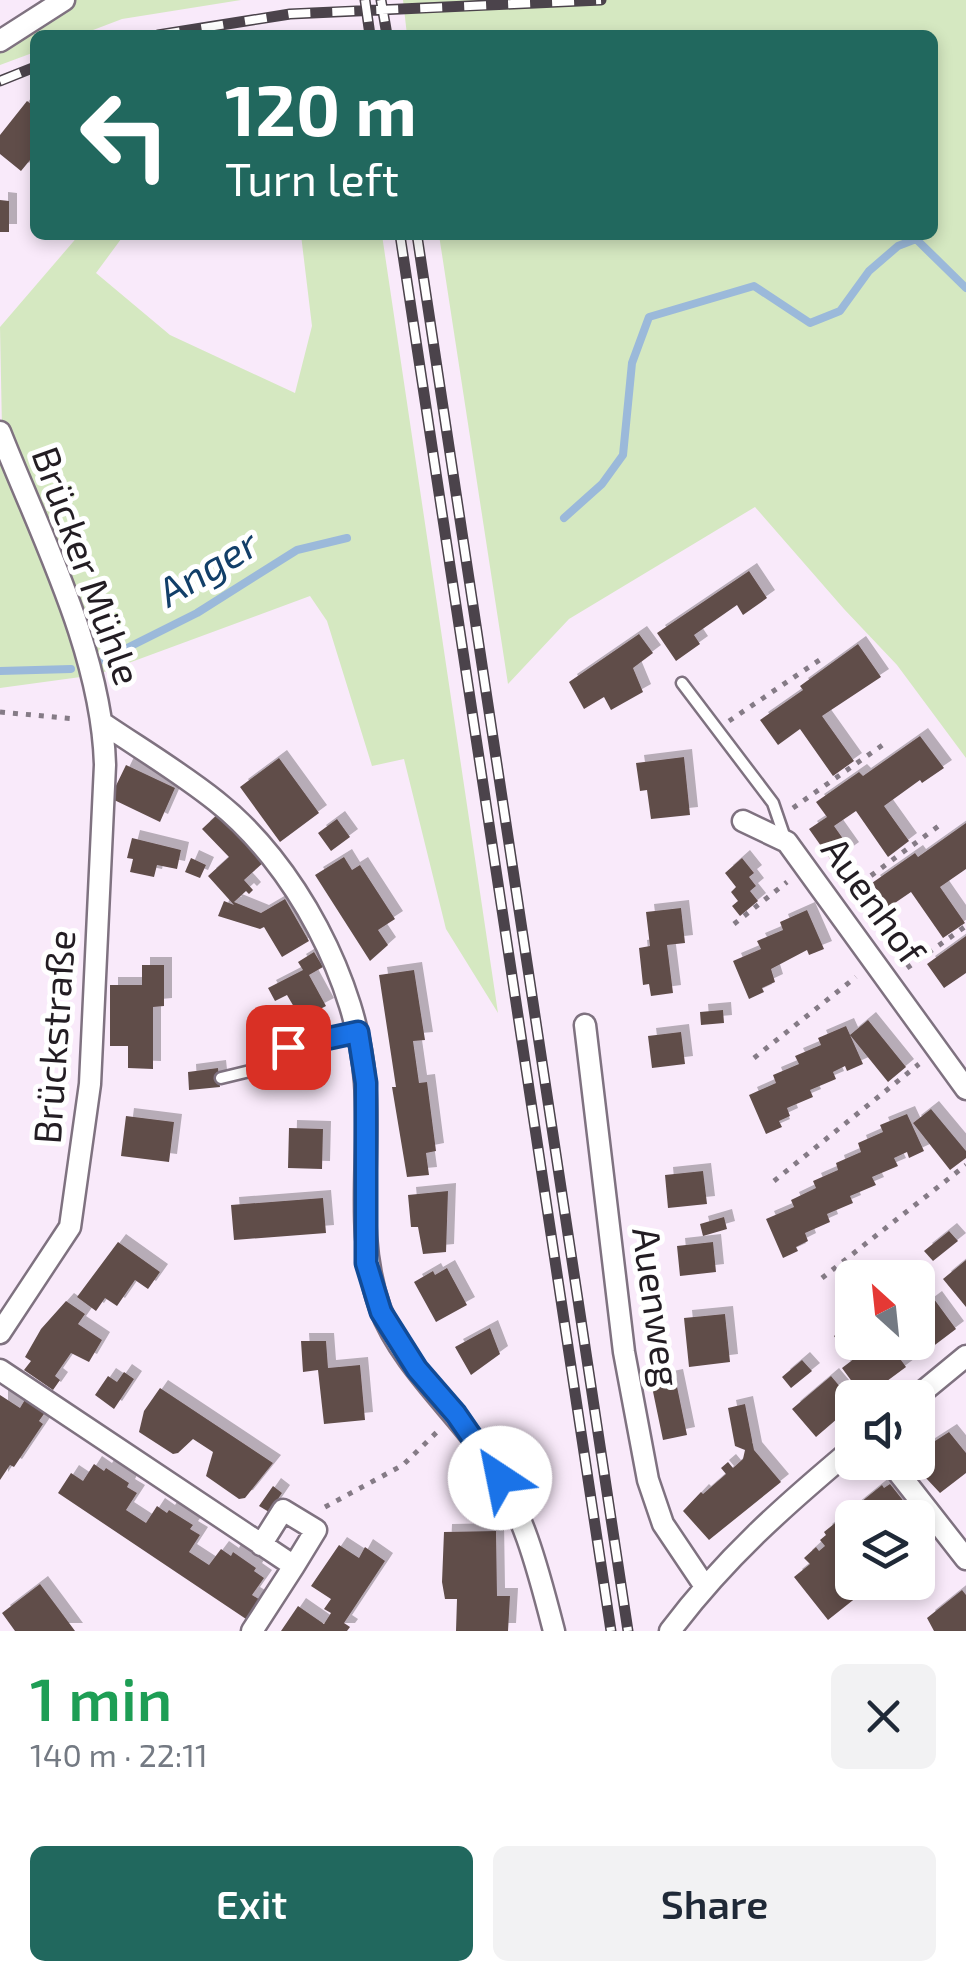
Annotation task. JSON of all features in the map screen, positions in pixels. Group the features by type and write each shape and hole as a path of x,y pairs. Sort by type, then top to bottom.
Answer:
{"street":[{"path":"0,40 64,0"},
{"name":"Brücker Mühle","path":"0,432 67,600 104,724"},
{"path":"104,724 217,802 254,836 327,945 347,992 366,1083 366,1263 381,1312 417,1369 456,1414 512,1498 532,1544 554,1631"},
{"name":"Brückstraße","path":"0,1334 70,1227 90,1084 100,909 104,724"},
{"name":"Auenhof","path":"743,821 786,842 966,1089"},
{"name":"Auenweg","path":"584,1025 624,1352 648,1480 663,1524 704,1585"},
{"path":"935,1382 966,1356"},
{"path":"0,1370 294,1566"},
{"path":"670,1631 704,1585 766,1520 835,1462"},
{"path":"904,1480 966,1558"},
{"path":"252,1631 316,1530 283,1510 262,1546"}],"lane":[{"path":"682,683 773,803 786,842"},
{"path":"221,1078 254,1070 288,1047 358,1032"}],"path":[{"path":"718,728 821,658"},
{"path":"0,712 104,724"},
{"path":"778,818 884,744"},
{"path":"832,904 940,825"},
{"path":"734,924 805,868"},
{"path":"888,981 966,926"},
{"path":"754,1058 874,962"},
{"path":"774,1182 937,1050"},
{"path":"822,1278 966,1164"},
{"path":"300,1520 404,1465 456,1414"}],"green space":[{"path":"74,0 241,0 122,19 93,30 30,30 30,54 0,65 0,48"},
{"path":"403,0 966,0 966,758 897,665 755,507 569,619 508,684 440,240 938,240 938,30 406,30"},
{"path":"75,240 120,240 96,273 170,335 295,393 312,326 302,240 383,240 498,1013 446,929 404,759 372,766 327,621 310,596 96,675 2,429 0,327"},
{"path":"0,454 64,602 88,676 0,688"}],"building":[{"path":"27,101 30,103 30,160 21,171 0,154 0,135"},
{"path":"0,200 9,201 9,232 0,232"},
{"path":"749,571 767,598 743,615 737,605 694,635 700,644 676,661 657,633"},
{"path":"639,634 653,653 633,668 643,692 611,710 604,697 584,709 569,682"},
{"path":"858,644 881,677 822,716 854,761 833,776 800,729 778,745 760,720"},
{"path":"920,736 944,768 884,806 909,841 888,857 856,811 834,826 851,850 833,863 809,829 827,817 816,802 859,772 863,776"},
{"path":"684,757 690,815 651,819 647,790 640,791 636,763"},
{"path":"279,758 319,813 280,842 240,787"},
{"path":"126,765 175,788 160,822 110,798"},
{"path":"219,813 264,862 244,880 253,890 234,902 261,913 285,899 309,941 282,957 264,927 218,916 224,901 234,905 208,876 229,857 202,829"},
{"path":"337,819 350,837 331,851 318,833"},
{"path":"966,823 966,869 940,887 965,923 943,938 911,892 889,907 872,883"},
{"path":"132,838 181,850 177,869 157,865 154,877 130,872 133,859 127,858"},
{"path":"344,857 352,870 360,865 395,919 378,930 388,945 370,961 315,875"},
{"path":"191,858 206,865 200,878 185,872"},
{"path":"742,858 754,873 749,877 756,886 750,891 758,901 740,916 732,906 738,901 731,892 736,887 725,873"},
{"path":"681,908 685,943 667,945 673,993 651,996 649,984 643,985 639,948 650,946 646,912"},
{"path":"807,910 824,949 809,955 807,950 771,969 775,982 749,999 733,961 761,949 757,941 783,930 780,922"},
{"path":"966,936 966,973 944,988 927,964"},
{"path":"314,952 323,967 309,975 326,1006 301,1019 287,995 275,1001 268,988 303,970 298,962"},
{"path":"142,965 164,965 164,1006 153,1007 153,1069 128,1068 128,1046 110,1046 110,985 142,985"},
{"path":"414,970 425,1040 413,1041 419,1083 427,1082 436,1151 426,1153 429,1175 407,1177 379,975"},
{"path":"723,1010 724,1023 701,1025 700,1012"},
{"path":"868,1020 906,1067 888,1082 850,1035"},
{"path":"846,1026 863,1064 833,1072 836,1079 810,1090 813,1097 787,1108 790,1116 779,1121 782,1127 766,1134 749,1095 776,1083 773,1075 799,1064 795,1056 821,1045 818,1038"},
{"path":"681,1032 685,1064 652,1068 648,1036"},
{"path":"218,1068 220,1087 189,1090 188,1072"},
{"path":"931,1109 966,1151 966,1158 950,1170 913,1123"},
{"path":"907,1114 924,1151 909,1158 907,1152 894,1158 898,1166 872,1177 876,1185 850,1196 853,1203 827,1214 830,1222 805,1233 808,1241 783,1258 766,1219 794,1207 791,1200 816,1188 813,1181 838,1170 836,1163 861,1152 858,1143 883,1132 880,1125"},
{"path":"126,1116 174,1122 169,1162 121,1156"},
{"path":"289,1128 323,1129 322,1169 288,1168"},
{"path":"703,1171 707,1204 668,1208 665,1175"},
{"path":"448,1191 446,1252 423,1254 418,1227 411,1227 408,1195"},
{"path":"323,1198 326,1233 234,1240 231,1205"},
{"path":"724,1217 727,1229 703,1236 700,1224"},
{"path":"949,1231 958,1241 934,1260 924,1251"},
{"path":"118,1242 160,1272 148,1289 135,1280 117,1306 105,1298 96,1311 77,1297"},
{"path":"713,1242 716,1272 680,1276 677,1246"},
{"path":"966,1260 966,1307 943,1279"},
{"path":"447,1268 467,1305 436,1322 414,1282"},
{"path":"935,1300 956,1329 935,1345"},
{"path":"66,1301 85,1314 78,1324 102,1340 89,1362 71,1353 55,1376 60,1380 53,1390 24,1370 31,1361 25,1357 41,1329"},
{"path":"725,1314 730,1362 689,1367 684,1318"},
{"path":"490,1328 500,1354 471,1375 455,1347"},
{"path":"301,1341 326,1341 328,1368 360,1365 365,1420 324,1424 318,1370 303,1372"},
{"path":"802,1360 812,1371 791,1388 782,1377"},
{"path":"852,1360 901,1360 906,1367 888,1380 851,1380 842,1368"},
{"path":"124,1372 134,1379 114,1409 95,1395 108,1376 117,1382"},
{"path":"831,1376 835,1381 835,1421 816,1437 792,1409"},
{"path":"675,1377 687,1435 663,1440 651,1382"},
{"path":"160,1388 273,1463 245,1498 239,1499 206,1476 213,1452 193,1439 173,1454 139,1432 144,1411"},
{"path":"0,1395 20,1408 26,1398 46,1411 39,1421 43,1424 14,1467 10,1465 0,1480"},
{"path":"745,1404 754,1450 781,1482 709,1540 683,1511 726,1474 721,1468 728,1462 733,1468 743,1459 745,1450 735,1446 728,1408"},
{"path":"949,1432 966,1453 966,1473 940,1493 928,1480 935,1480 935,1441"},
{"path":"94,1464 129,1483 127,1487 137,1493 126,1510 146,1523 157,1506 193,1525 190,1529 200,1535 189,1552 209,1565 221,1549 231,1556 233,1552 256,1568 254,1571 264,1578 252,1595 262,1601 249,1621 58,1493 71,1473 83,1481"},
{"path":"890,1484 903,1500 863,1500 882,1485 884,1488"},
{"path":"273,1486 282,1493 269,1512 259,1506"},
{"path":"835,1523 835,1600 853,1600 828,1620 794,1577 810,1564 804,1558 816,1547 819,1551 825,1546 820,1540 826,1535 824,1532"},
{"path":"496,1531 497,1596 510,1596 508,1631 456,1631 457,1599 445,1599 442,1582 444,1532"},
{"path":"339,1545 359,1558 365,1547 385,1561 344,1623 350,1627 347,1631 281,1631 298,1606 324,1624 331,1613 324,1609 331,1599 311,1586"},
{"path":"40,1584 75,1631 15,1631 2,1613"},
{"path":"962,1590 966,1595 966,1631 934,1631 927,1618"}],"waterway":[{"name":"Anger","path":"564,518 602,484 623,455 632,363 649,317 754,286 810,323 840,311 869,271 898,246 913,240"},
{"name":"Anger","path":"917,240 966,288"},
{"name":"Anger","path":"103,660 197,613 297,550 347,538"},
{"name":"Anger","path":"0,671 71,669"}],"railway":[{"path":"365,0 369,30"},
{"path":"381,0 386,30"},
{"path":"189,30 290,14 601,0"},
{"path":"0,81 30,69"},
{"path":"401,240 611,1631"},
{"path":"418,240 628,1631"}],"route":[{"path":"288,1047 358,1032 366,1083 366,1263 381,1312 417,1369 456,1414 500,1478"}]}
